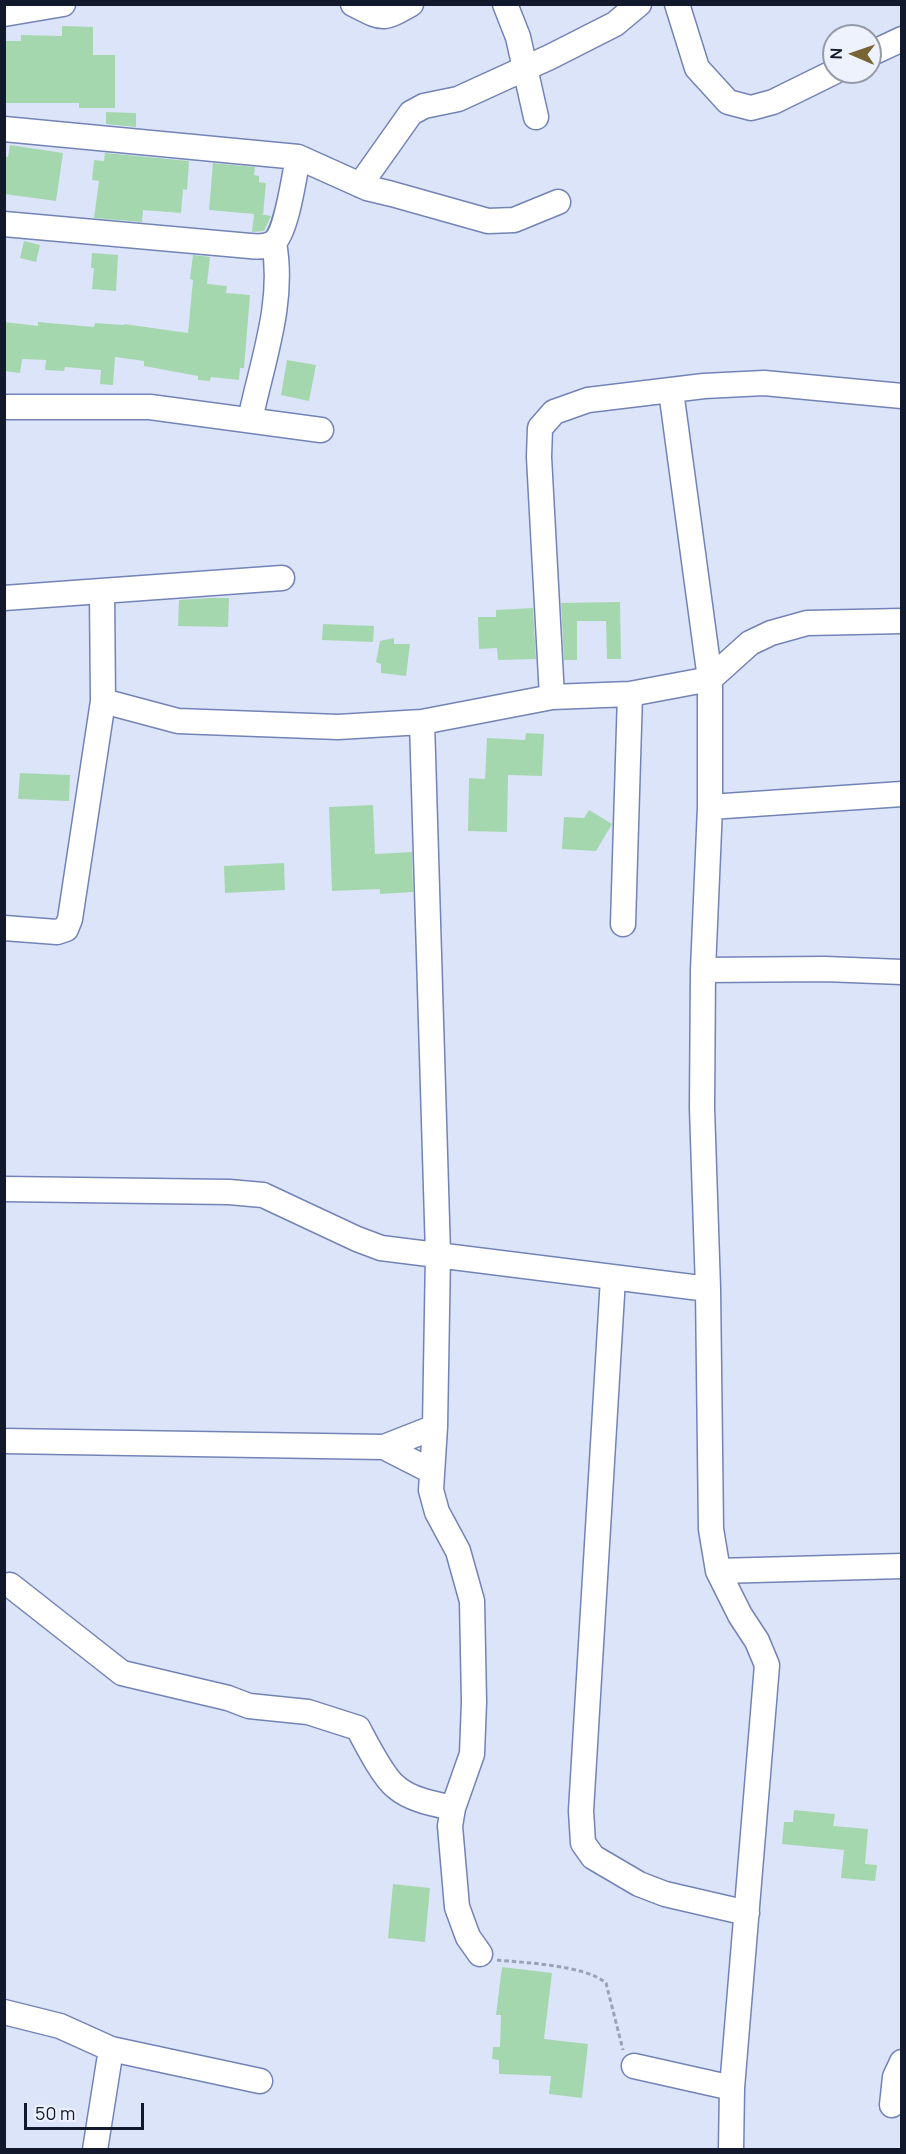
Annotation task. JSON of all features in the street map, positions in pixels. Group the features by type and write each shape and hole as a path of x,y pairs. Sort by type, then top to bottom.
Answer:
{"street":[{"path":"4,14 63,4"},
{"path":"353,4 381,18 391,16 411,4"},
{"path":"505,4 518,38 536,117"},
{"path":"360,186 411,113 424,106 458,99 524,69 615,24 639,4"},
{"path":"677,4 697,68 728,102 751,108 773,102 822,78"},
{"path":"882,48 902,39"},
{"path":"4,129 298,156 360,186 488,221 514,220 558,202"},
{"path":"4,224 259,247 274,243 278,239 285,220 298,156"},
{"path":"250,420 278,289 278,261 274,243"},
{"path":"552,697 539,457 540,428 554,412 588,400 704,386 764,383 902,396"},
{"path":"671,391 710,679 710,807 703,970 702,1108 708,1289 711,1529 718,1571 740,1615 757,1641 767,1665 732,2088 731,2150"},
{"path":"4,407 150,407 321,430"},
{"path":"4,598 102,593 282,578"},
{"path":"4,928 57,932 66,929 70,919 103,701 102,593"},
{"path":"103,701 178,721 338,727 422,722 552,697 630,694 710,679 750,643 771,633 807,623 902,621"},
{"path":"623,924 630,694"},
{"path":"422,722 438,1254 435,1428 431,1490 437,1512 458,1551 472,1601 474,1702 472,1754 453,1809 450,1826 457,1907 468,1937 480,1954"},
{"path":"710,807 902,794"},
{"path":"703,970 825,969 902,972"},
{"path":"4,1189 229,1192 263,1195 381,1248 708,1289"},
{"path":"613,1278 581,1799 581,1834 587,1850 594,1857 639,1884 665,1894 747,1913"},
{"path":"4,1441 384,1447 435,1428"},
{"path":"384,1447 431,1471"},
{"path":"718,1571 902,1566"},
{"path":"10,1585 122,1673 228,1698 249,1706 308,1712 358,1728 372,1755 395,1787 424,1802 453,1809"},
{"path":"4,2012 60,2026 111,2049 260,2081"},
{"path":"95,2150 111,2049"},
{"path":"892,2105 895,2077 902,2062"},
{"path":"634,2066 732,2088"}],"path":[{"path":"480,1954 488,1958 575,1970 598,1976 606,1983 622,2047 626,2058 634,2066"}],"building":[{"path":"62,26 93,27 93,55 115,55 115,108 79,108 79,103 4,103 4,41 21,41 21,35 62,36"},
{"path":"106,112 136,113 136,127 106,124"},
{"path":"10,145 63,153 56,201 4,194 4,156 8,157"},
{"path":"105,153 189,161 187,190 183,189 181,213 143,210 142,222 94,218 99,181 92,180 94,160 104,161"},
{"path":"213,163 255,167 254,175 259,176 259,182 266,183 263,215 271,216 264,231 252,232 254,214 209,210"},
{"path":"24,241 40,245 36,262 20,258"},
{"path":"92,253 118,255 116,291 92,289 94,268 91,268"},
{"path":"193,255 210,257 207,284 227,286 226,293 250,295 244,368 240,368 239,380 211,377 210,381 198,380 198,376 144,366 144,361 115,357 113,385 100,384 101,370 65,367 64,371 45,370 46,360 22,359 20,373 4,371 4,322 38,326 38,322 94,327 95,323 124,324 188,333"},
{"path":"287,360 316,365 309,401 281,395"},
{"path":"229,598 228,627 178,626 179,600"},
{"path":"620,602 621,659 607,659 606,621 577,621 577,660 564,660 561,603"},
{"path":"533,608 536,659 498,660 497,648 479,649 478,617 496,617 496,610"},
{"path":"323,624 374,626 373,642 322,640"},
{"path":"394,638 394,644 410,644 406,676 381,673 381,664 376,662 380,641"},
{"path":"526,733 544,734 542,776 508,775 507,832 468,831 469,778 485,779 487,738 525,740"},
{"path":"20,773 70,775 69,801 18,799"},
{"path":"373,805 375,854 412,852 413,892 380,894 380,889 332,891 329,807"},
{"path":"589,810 612,824 596,851 562,849 564,817 584,818"},
{"path":"284,863 285,890 225,893 224,866"},
{"path":"794,1810 835,1814 833,1826 868,1829 865,1864 877,1865 875,1881 841,1878 844,1850 782,1844 784,1822 793,1822"},
{"path":"393,1884 430,1888 425,1942 388,1938"},
{"path":"502,1967 552,1973 544,2039 588,2044 582,2098 549,2094 551,2076 499,2074 499,2060 492,2059 493,2047 500,2047 501,2015 496,2015"}]}
